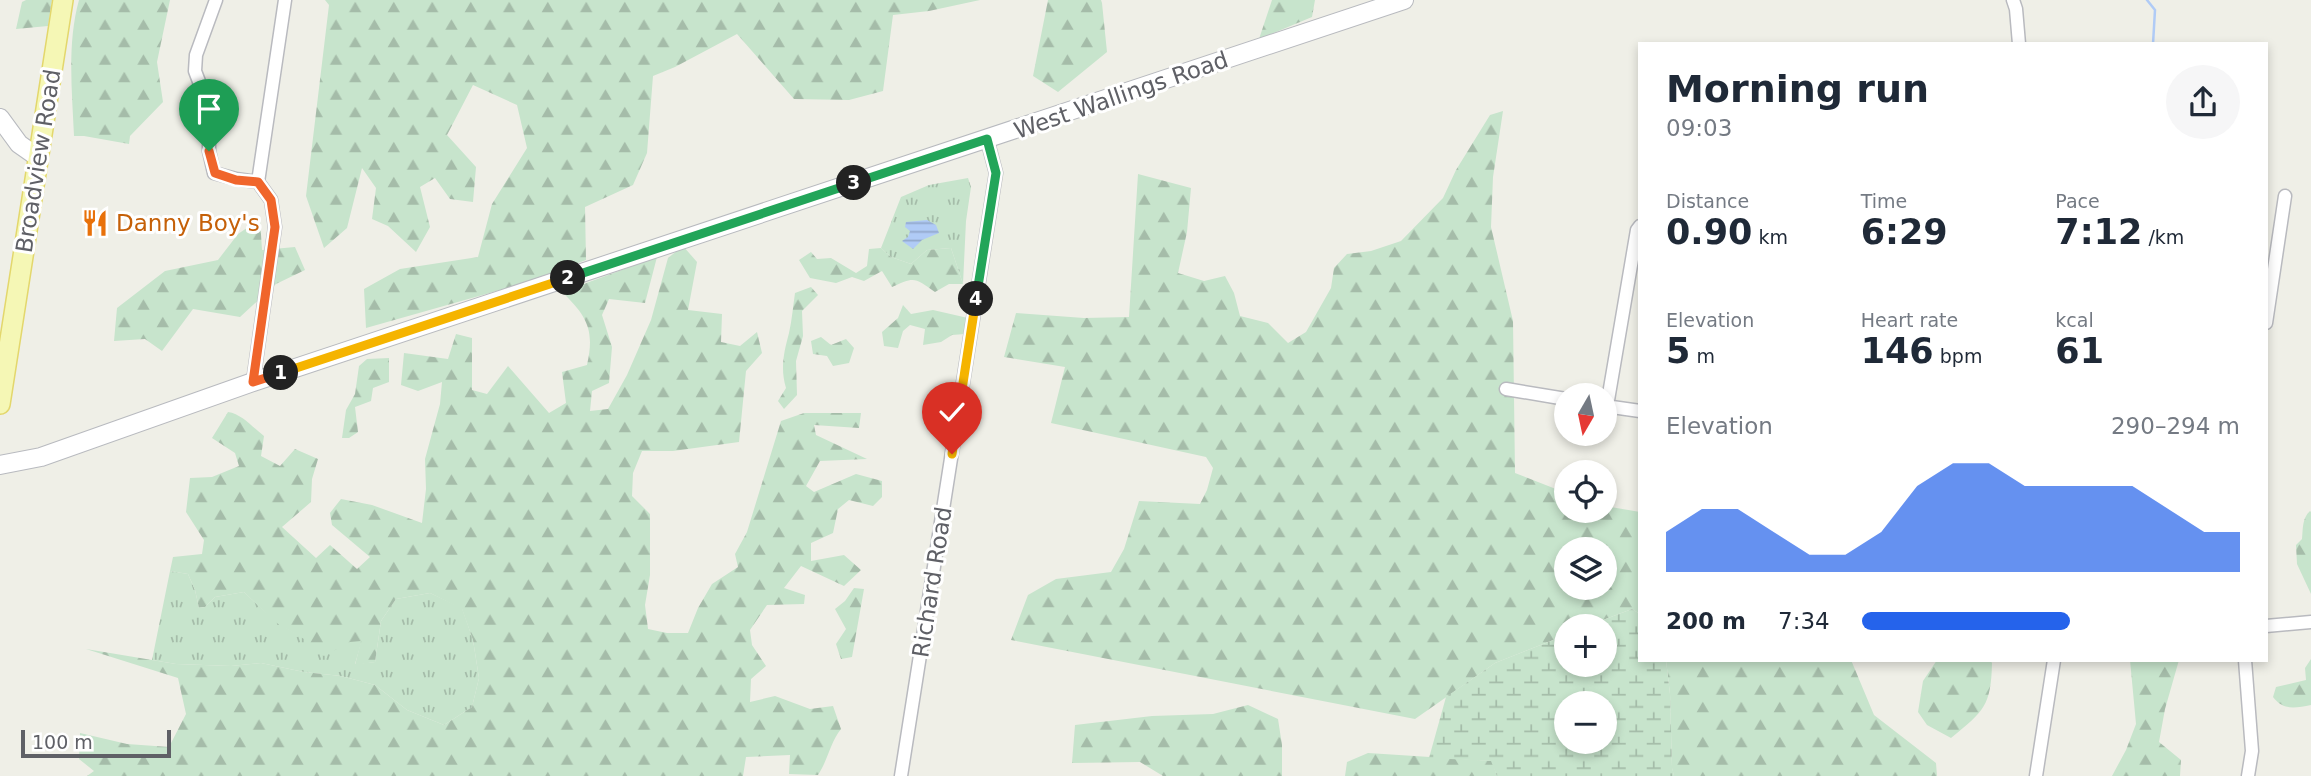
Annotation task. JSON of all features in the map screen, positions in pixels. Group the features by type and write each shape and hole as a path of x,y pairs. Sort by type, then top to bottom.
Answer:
{"main road":[{"name":"Broadview Road","path":"0,404 63,0"}],"street":[{"path":"216,0 196,55 195,71 209,108 209,151 215,173 236,180 258,182"},
{"path":"253,382 275,227 271,200 258,182 285,0"},
{"name":"West Wallings Road","path":"0,465 41,457 253,382 1404,0"},
{"path":"2013,0 2019,42"},
{"path":"0,118 19,144 38,158"},
{"name":"Richard Road","path":"901,776 996,173 987,139"},
{"path":"2268,310 2285,196"},
{"path":"1610,383 1638,229"},
{"path":"1506,389 1554,397"},
{"path":"1617,408 1638,411"},
{"path":"2268,626 2311,622"},
{"path":"2036,776 2054,662"},
{"path":"2245,662 2252,751 2248,776"}],"green space":[{"path":"52,0 48,26 16,29 22,2"},
{"path":"79,0 170,0 157,62 163,102 130,136 129,144 74,136 72,50"},
{"path":"325,0 980,0 929,11 893,15 883,91 849,100 794,99 737,34 653,76 647,153 633,185 585,207 586,260 525,283 366,328 364,289 400,269 478,257 492,204 527,148 517,105 473,85 447,135 476,167 473,202 450,199 435,178 420,187 430,227 416,252 388,226 372,219 376,188 362,168 347,228 324,248 306,196 329,5"},
{"path":"1048,0 1101,0 1102,3 1107,52 1058,92 1033,76"},
{"path":"1272,0 1315,0 1312,17 1259,39"},
{"path":"1503,111 1493,177 1491,227 1513,321 1515,473 1554,488 1554,523 1617,523 1617,508 1638,512 1638,613 1632,609 1617,615 1554,614 1554,640 1495,663 1415,719 1011,640 1028,595 1056,579 1111,572 1124,549 1139,501 1200,504 1213,468 1206,457 1051,423 1065,367 1004,357 1016,313 1084,318 1129,317 1138,174 1191,188 1187,232 1178,273 1204,281 1225,276 1234,293 1240,316 1268,323 1288,343 1306,332 1331,288 1334,268 1347,254 1371,251 1401,241 1443,198 1456,170 1490,115"},
{"path":"968,178 971,187 966,221 963,284 951,248 927,250 911,264 891,257 881,248 901,197 929,185"},
{"path":"260,219 262,250 295,247 305,270 276,284 240,317 193,309 162,351 145,339 114,341 117,308 165,271 218,260 238,234"},
{"path":"683,246 697,262 688,310 722,314 721,342 740,346 757,332 762,353 746,371 739,442 673,451 642,451 633,473 632,496 650,514 650,575 645,605 648,629 688,633 712,584 738,567 735,554 747,532 781,421 804,413 861,413 859,428 814,425 816,435 867,459 820,461 806,486 814,492 856,474 882,481 882,497 873,506 849,500 838,509 833,533 811,543 811,561 844,555 861,570 844,586 801,566 784,588 805,595 804,604 767,605 750,630 752,645 766,666 751,679 750,702 775,696 810,709 833,706 841,729 818,775 789,774 790,755 746,757 743,776 87,776 94,771 79,759 80,733 127,744 169,747 186,714 178,678 86,649 176,664 231,666 261,663 341,676 375,685 407,710 444,725 472,707 479,678 473,640 462,609 430,593 396,599 381,621 375,662 355,665 361,641 350,642 324,656 306,647 304,639 275,622 244,592 215,597 205,607 199,608 188,574 170,571 173,557 202,554 204,540 186,512 190,478 212,477 239,466 235,453 212,438 228,412 242,418 264,436 261,456 280,466 295,449 318,459 312,479 311,502 282,527 316,558 330,545 357,569 370,557 332,525 330,513 341,499 372,505 422,523 426,489 425,459 440,404 442,382 418,391 401,385 404,353 448,359 456,334 472,338 472,390 487,394 508,366 549,413 566,403 562,372 587,365 589,353 587,324 578,309 562,292 657,257 645,303 609,299 602,315 612,347 609,383 592,391 590,411 608,409 627,375 651,320 668,258"},
{"path":"881,248 891,257 911,264 927,250 951,248 963,284 949,284 935,292 915,280 892,287 882,271 864,281 852,277 836,283 810,278 799,260 811,252 817,259 831,258 856,273 867,266 869,249"},
{"path":"811,287 818,295 802,311 803,336 796,361 797,395 784,409 778,401 786,388 783,360 795,293"},
{"path":"903,305 911,314 933,310 968,318 965,334 952,335 941,342 923,345 925,329 910,325 903,331 898,348 884,346 882,332 898,318"},
{"path":"821,337 831,345 846,339 854,348 849,363 833,366 827,356 813,354 811,341"},
{"path":"389,358 389,382 373,388 371,401 355,407 358,432 349,438 342,438 346,410 355,394 359,366 367,359"},
{"path":"2310,511 2311,594 2297,564 2296,545 2302,539 2304,520"},
{"path":"170,571 188,574 199,608 205,607 215,597 244,592 271,617 296,633 324,641 362,640 355,664 375,662 381,621 396,599 430,593 462,608 473,640 479,678 472,707 444,725 407,710 375,685 341,676 261,663 231,666 176,664 152,660"},
{"path":"854,588 864,589 852,657 841,659 836,644 846,629 835,609"},
{"path":"1632,609 1638,613 1638,662 1666,662 1674,776 1497,776 1491,761 1429,758 1446,697 1495,663 1554,640 1554,677 1617,677 1617,615"},
{"path":"2311,659 2311,705 2281,705 2273,697 2276,687 2306,680 2305,668"},
{"path":"1666,662 1852,662 1874,715 1936,763 1937,776 1674,776"},
{"path":"1936,662 1992,663 1990,689 1984,706 1951,738 1927,725 1918,712 1923,681"},
{"path":"2130,662 2178,662 2159,742 2181,760 2180,776 2112,776 2136,724"},
{"path":"1248,705 1278,719 1282,745 1282,776 1163,776 1140,762 1072,763 1075,725 1152,716 1213,714"},
{"path":"1368,753 1492,761 1497,776 1345,776 1347,762"}],"water":[{"path":"927,220 936,225 939,233 922,240 913,249 902,241 908,237 910,231 905,227 906,222"}],"waterway":[{"path":"2147,0 2155,10 2153,42"}],"place":[{"name":"Danny Boy's","path":"95,223"}],"route":[{"path":"209,151 215,173 236,180 258,182 271,200 275,227 253,382 987,139 996,173 952,454"}]}
